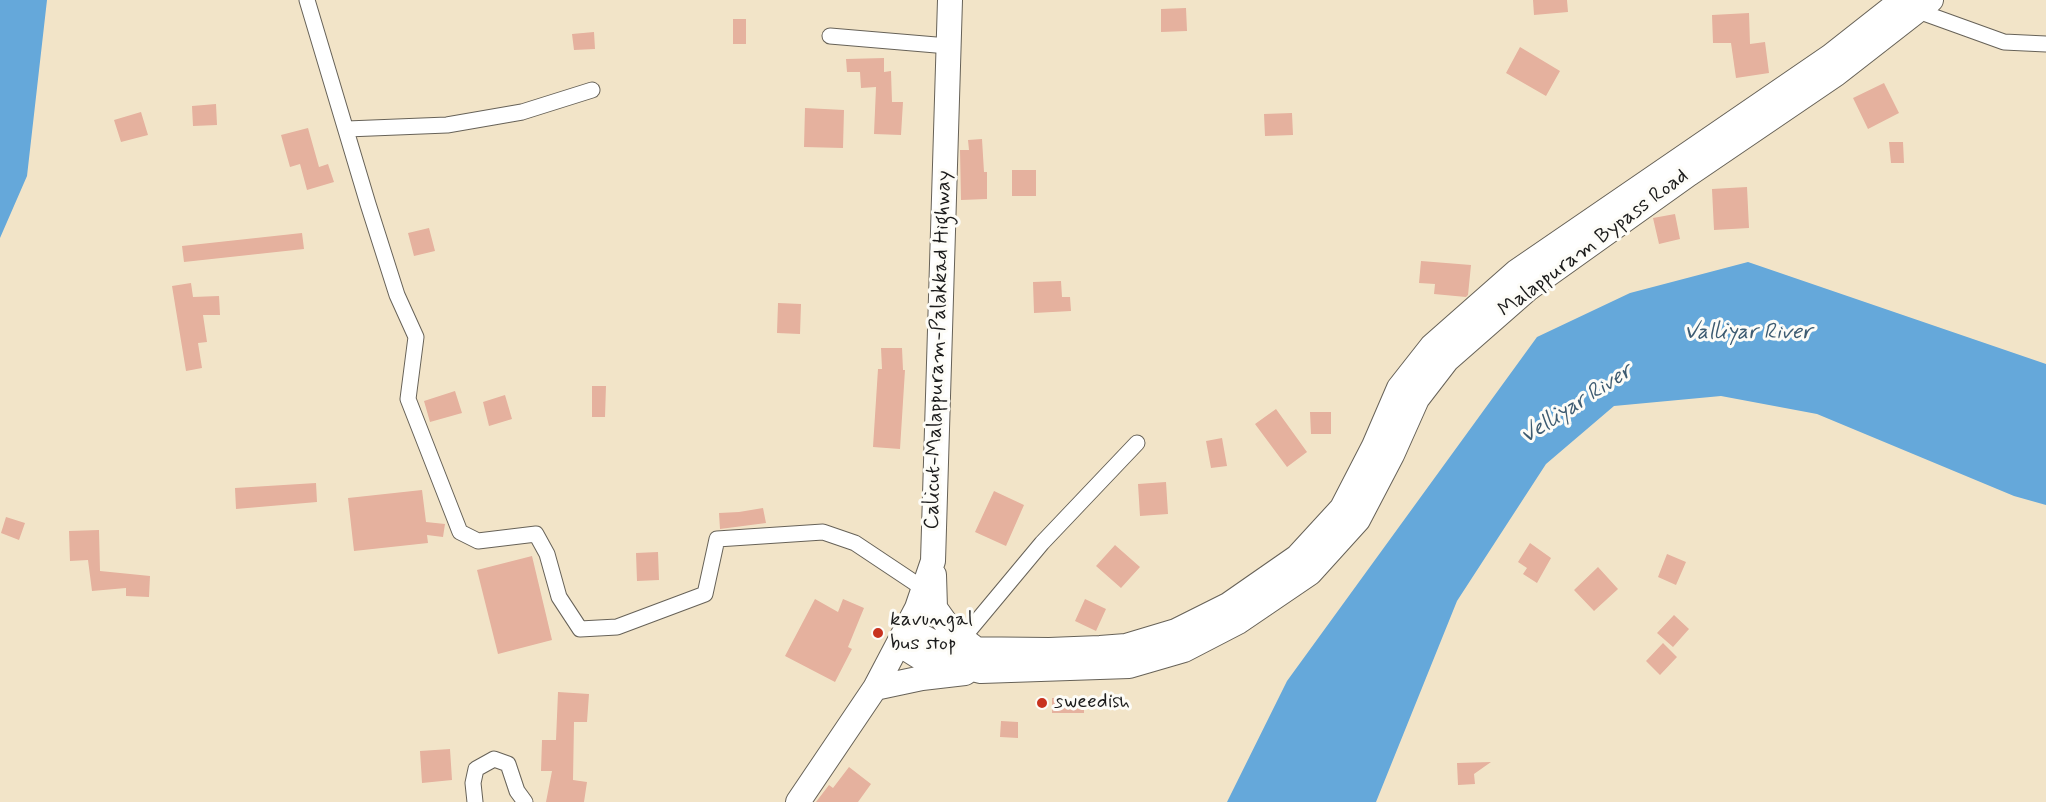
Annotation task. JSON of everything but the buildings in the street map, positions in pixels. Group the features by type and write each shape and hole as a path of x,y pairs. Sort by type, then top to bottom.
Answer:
{"highway":[{"name":"Calicut-Malappuram-Palakkad Highway","path":"798,802 875,688 917,608 933,561 950,0"},
{"name":"Malappuram Bypass Road","path":"903,636 931,641 974,654 1126,646 1176,631 1228,605 1297,557 1341,508 1374,446 1399,388 1432,346 1516,272 1831,56 1917,4"},
{"path":"875,688 922,678 974,654 950,629 935,608 933,561"}],"street":[{"path":"308,0 368,204 394,284 416,337 408,399 460,532 478,541 536,534 547,554 559,597 580,629 617,627 705,594 717,539 824,532 855,543 924,589"},
{"path":"1917,4 2004,42 2046,44"},
{"path":"830,36 948,46"},
{"path":"347,129 447,124 522,112 592,90"},
{"path":"974,654 1042,543 1137,443"},
{"path":"475,802 473,783 476,769 494,759 508,764 517,791 525,802"}],"water":[{"path":"0,0 47,0 27,176 0,238"},
{"name":"Valliyar River","path":"1748,262 2046,364 2046,505 2014,496 1817,414 1721,396 1614,406 1546,464 1457,601 1376,802 1227,802 1287,681 1537,337 1630,293"}],"place":[{"name":"kavungal bus stop","path":"878,633"},
{"name":"sweedish","path":"1042,703"}],"water label":[{"name":"Velliyar River","path":"1577,405"}]}
